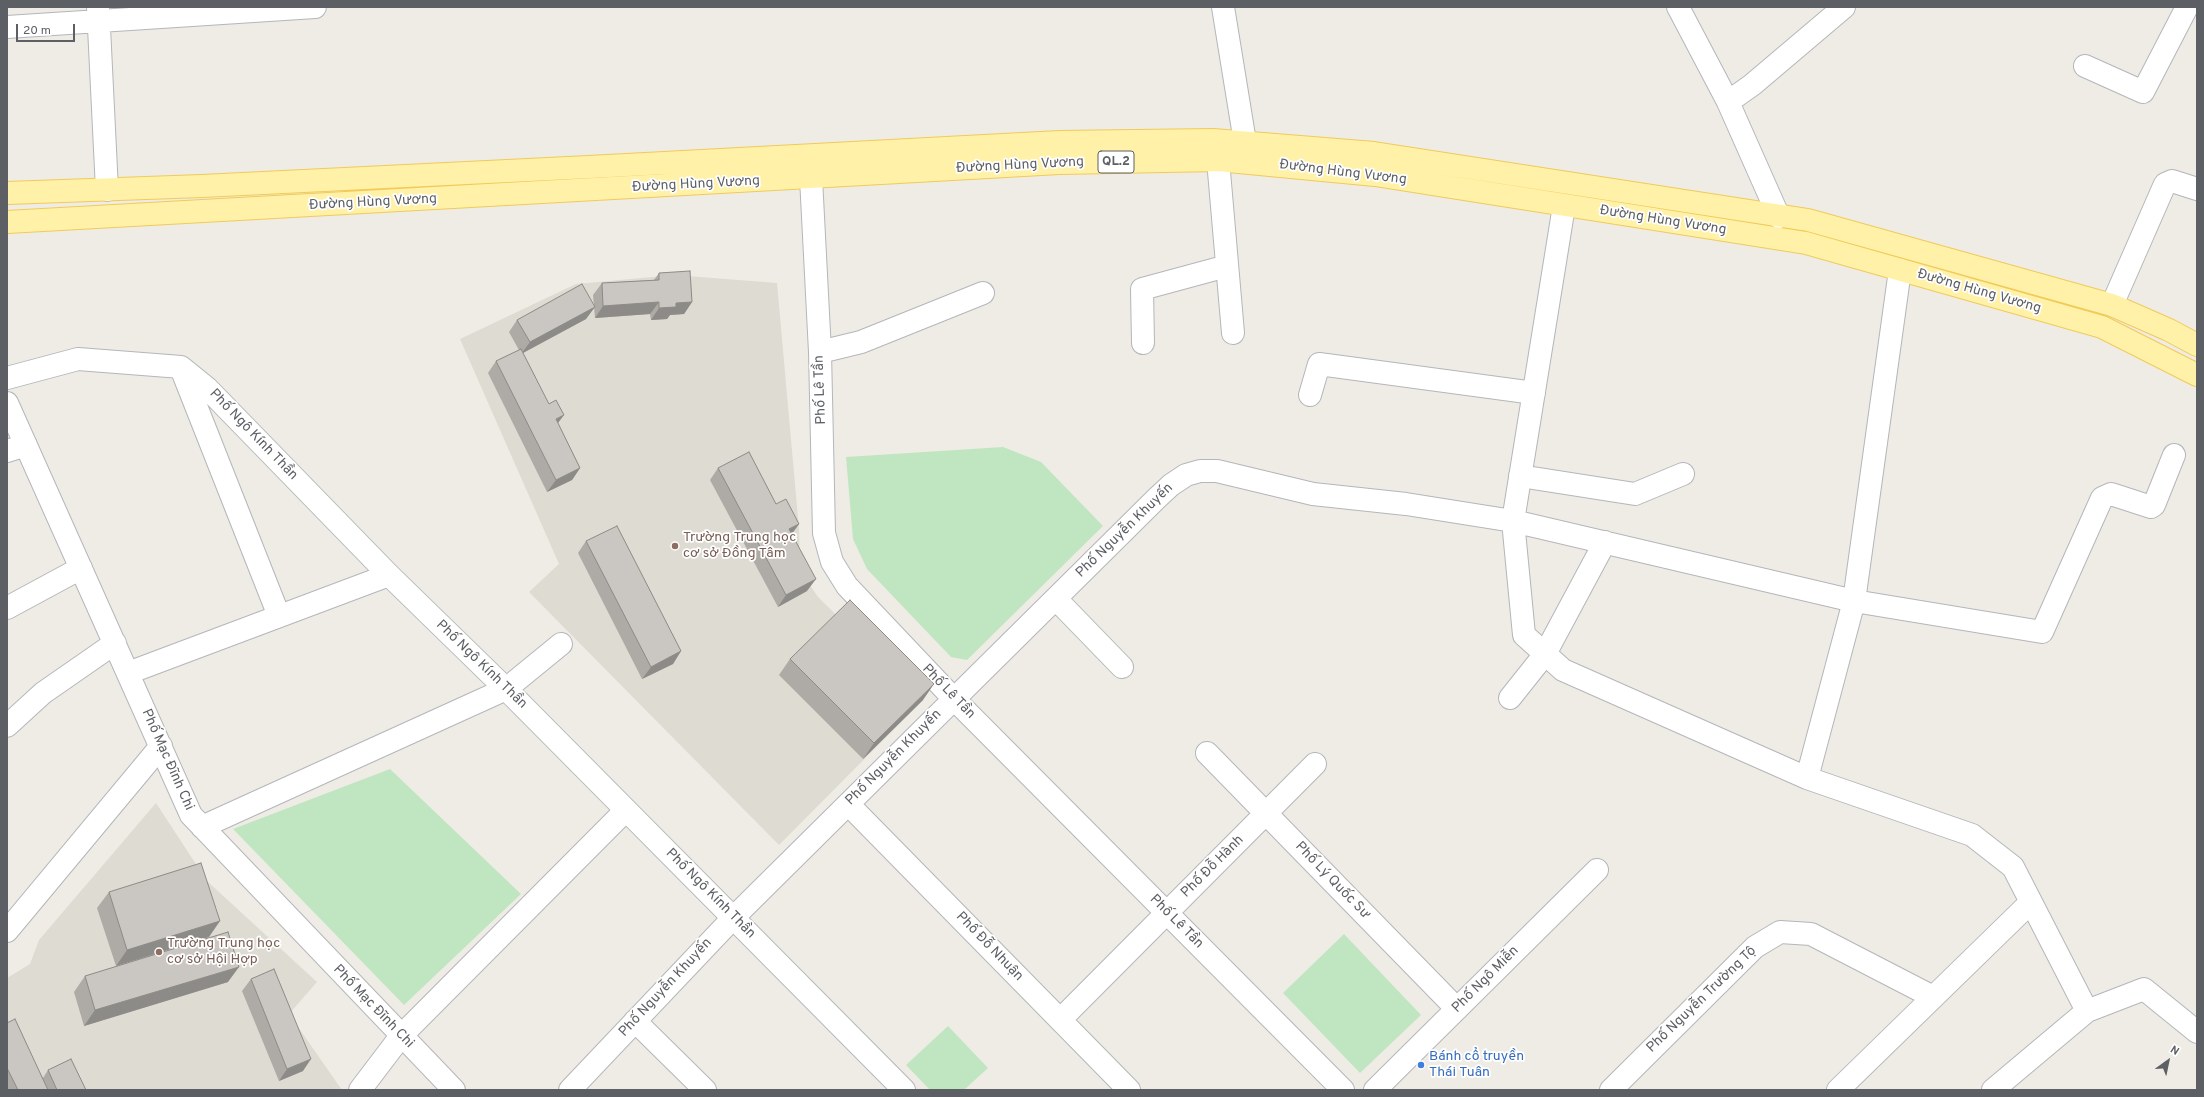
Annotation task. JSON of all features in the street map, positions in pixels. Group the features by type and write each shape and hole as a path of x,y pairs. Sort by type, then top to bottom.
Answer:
{"main road":[{"name":"Đường Hùng Vương","path":"7,194 597,167 1060,142 1213,140 1246,152 1375,175 1806,243 2102,327 2197,375"},
{"name":"Đường Hùng Vương","path":"7,222 1059,163 1218,160 1246,152 1374,153 1609,188 1779,217 1808,220 2112,305 2169,330 2197,345"}],"street":[{"path":"7,27 99,14 315,7"},
{"path":"1223,7 1246,152"},
{"path":"1678,7 1728,102 1779,217"},
{"path":"1728,102 1752,85 1844,7"},
{"path":"2085,66 2143,92 2187,7"},
{"path":"99,14 107,190"},
{"path":"1218,160 1233,333"},
{"name":"Phố Lê Tần","path":"811,178 820,352 824,533 832,562 847,586 954,698 1343,1090"},
{"path":"2112,305 2165,184 2172,181 2197,189"},
{"path":"1564,206 1513,521 1524,635 1563,670 1807,778 1972,835 2012,866 2087,1011"},
{"path":"1143,343 1142,289 1227,266"},
{"path":"1807,778 1854,601 1900,270"},
{"path":"820,352 861,342 983,293"},
{"path":"7,378 78,359 181,367 279,616"},
{"path":"1310,395 1319,364 1534,393"},
{"name":"Phố Ngô Kính Thần","path":"181,367 207,388 389,575 506,689 904,1090"},
{"name":"Phố Mạc Đĩnh Chi","path":"7,403 16,448 81,568 191,814 454,1090"},
{"name":"Phố Nguyễn Khuyến","path":"570,1090 733,918 1171,485 1186,475 1200,471 1217,471 1313,494 1406,504 1513,521 1854,601 2042,632 2102,498 2111,494 2151,507 2154,505 2174,455"},
{"path":"1520,476 1634,494 1683,474"},
{"path":"1510,698 1545,654 1605,542"},
{"path":"7,608 81,568"},
{"path":"128,673 389,575"},
{"path":"1056,599 1122,667"},
{"path":"7,726 43,693 115,643"},
{"path":"202,827 506,689 561,644"},
{"path":"10,922 160,746"},
{"name":"Phố Lý Quốc Sư","path":"1207,754 1456,1009"},
{"name":"Phố Đỗ Hành","path":"1060,1020 1315,764"},
{"name":"Phố Đỗ Nhuận","path":"848,804 1129,1090"},
{"path":"360,1090 401,1036 626,810"},
{"name":"Phố Ngô Miễn","path":"1375,1090 1597,870"},
{"path":"1838,1090 2031,902"},
{"name":"Phố Nguyễn Trường Tộ","path":"1611,1090 1755,947 1780,932 1810,934 1933,997"},
{"path":"1992,1090 2087,1011 2144,989 2197,1032"},
{"path":"635,1021 704,1090"}],"shaded area":[{"name":"Trường Trung học cơ sở Đồng Tâm","path":"674,275 777,283 799,529 800,570 818,597 923,700 779,845 529,592 559,564 460,339 576,284"},
{"name":"Trường Trung học cơ sở Hội Hợp","path":"156,803 207,881 317,982 289,1014 342,1090 7,1090 7,978 30,964 39,940"}],"green space":[{"path":"1003,447 1041,462 1103,526 967,660 951,657 867,569 853,539 846,457"},
{"path":"390,769 521,894 404,1005 233,829"},
{"path":"1344,934 1421,1015 1360,1073 1283,993"},
{"path":"948,1026 988,1068 964,1090 930,1090 906,1065"}],"building":[{"path":"690,271 692,302 676,303 676,307 659,308 659,302 603,306 602,283 659,280 659,273"},
{"path":"582,284 595,307 530,342 517,320"},
{"path":"521,349 549,404 556,400 564,415 556,419 580,468 556,480 496,361"},
{"path":"749,452 776,504 786,499 799,524 789,529 816,579 786,595 718,468"},
{"path":"617,526 681,651 651,667 586,541"},
{"path":"850,600 934,684 874,743 790,659"},
{"path":"201,863 220,921 127,950 109,892"},
{"path":"228,932 239,967 95,1010 85,976"},
{"path":"274,969 311,1059 287,1069 251,979"},
{"path":"15,1019 48,1090 18,1090 7,1068 7,1023"},
{"path":"71,1059 86,1090 57,1090 48,1070"}],"place":[{"name":"Trường Trung học cơ sở Đồng Tâm","path":"675,546"},
{"name":"Trường Trung học cơ sở Hội Hợp","path":"159,952"},
{"name":"Bánh cổ truyền Thái Tuân","path":"1421,1065"}]}
